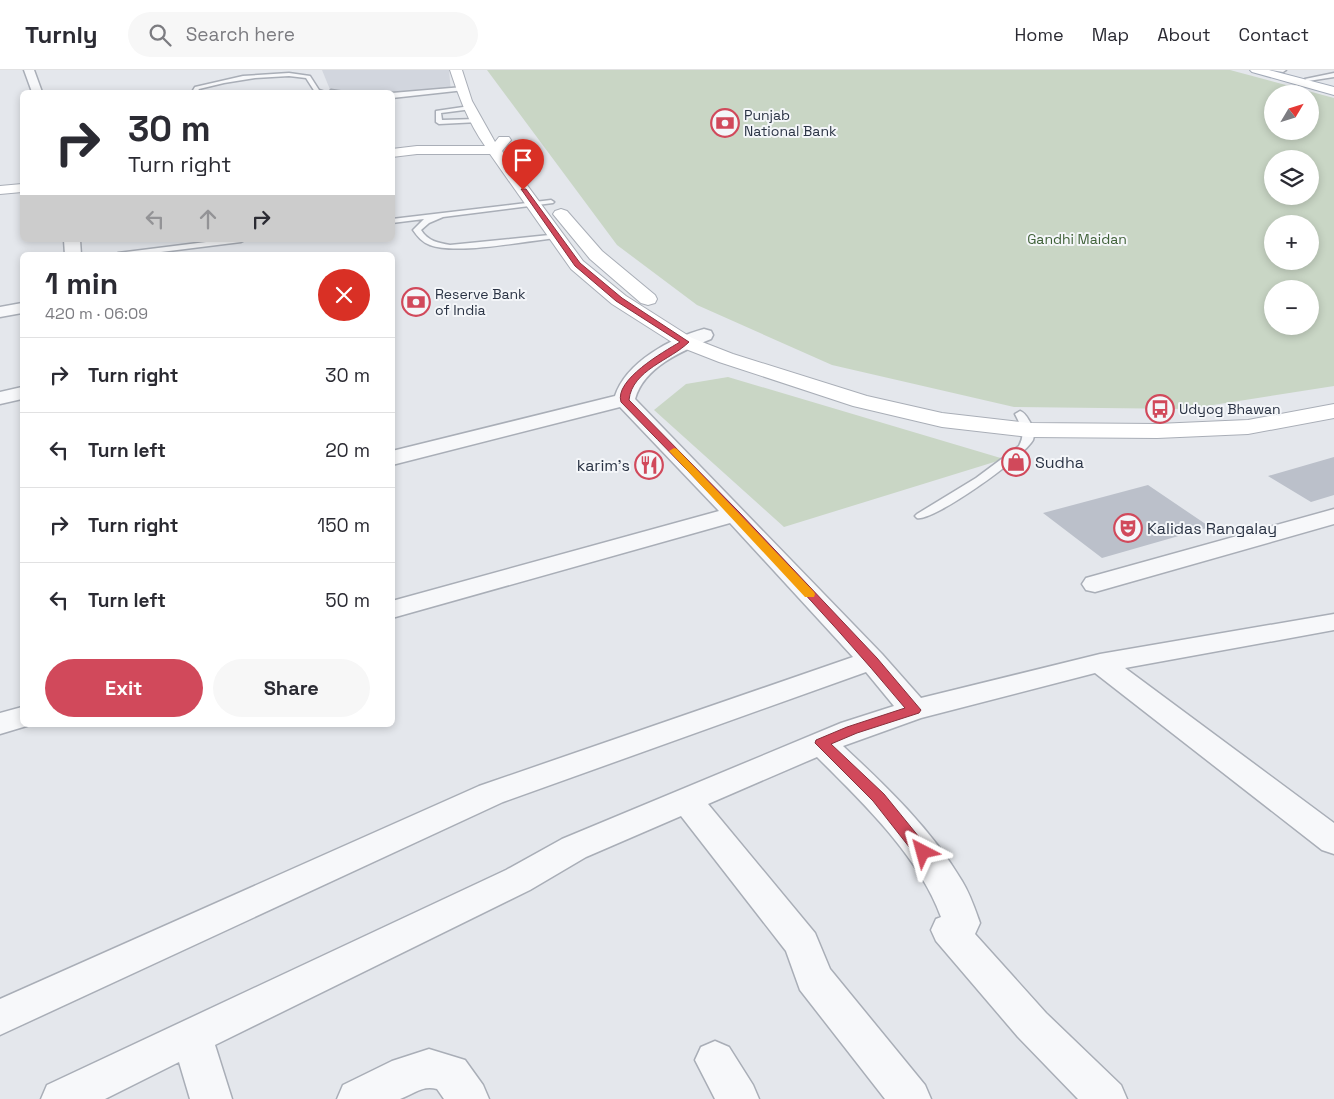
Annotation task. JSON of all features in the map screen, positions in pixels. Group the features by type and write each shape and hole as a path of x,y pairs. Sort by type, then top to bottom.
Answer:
{"main road":[{"path":"456,70 475,118 500,144 542,203 596,255 695,339"},
{"path":"469,70 500,144"},
{"path":"1256,70 1334,90"},
{"path":"1273,70 1334,86"},
{"path":"395,146 434,140 475,118"},
{"path":"395,153 500,144"},
{"path":"0,186 20,183"},
{"path":"0,190 20,188"},
{"path":"0,196 20,194"},
{"path":"542,203 556,236 577,265 612,294 695,339 794,381 861,401 942,420 1024,422 1157,431 1248,427 1334,411"},
{"path":"1024,422 1054,417 1171,417 1279,407 1334,394"}],"street":[{"path":"30,70 36,90"},
{"path":"0,312 20,308"},
{"path":"624,400 626,390 636,376 669,352 695,339"},
{"path":"0,398 20,393"},
{"path":"395,457 624,400"},
{"path":"624,400 735,514 872,660 914,710"},
{"path":"395,609 735,514"},
{"path":"1095,584 1334,516"},
{"path":"62,1099 518,880 574,848 852,730 914,710 1100,663 1334,622"},
{"path":"0,1018 491,794 872,660"},
{"path":"1100,663 1334,841"},
{"path":"0,724 20,718"},
{"path":"821,743 878,798 934,866 950,892 962,923 949,930 1032,1025 1106,1099"},
{"path":"686,800 802,944 814,978 910,1099"},
{"path":"192,1037 211,1099"},
{"path":"715,1060 738,1099"},
{"path":"358,1099 407,1074 429,1068 450,1072 468,1099"}],"lane":[{"path":"1273,70 1283,70"},
{"path":"196,90 197,88 213,86 225,81 296,75 308,77 317,90"},
{"path":"1308,79 1334,75"},
{"path":"395,96 463,90"},
{"path":"438,112 475,118 439,122 438,112"},
{"path":"395,222 542,203"},
{"path":"442,215 426,221 417,230 422,240 433,245 450,247 556,236"},
{"path":"143,252 225,242"},
{"path":"921,516 987,476 1024,446 1029,437 1024,422"}],"shaded area":[{"path":"322,70 449,70 451,92 395,97 395,90 330,90"}],"green space":[{"name":"Gandhi Maidan","path":"487,70 1230,70 1286,85 1264,85 1264,140 1319,140 1319,94 1334,98 1334,386 1188,409 1014,407 832,365 697,305 617,245"},
{"path":"728,377 1004,459 784,527 654,410 686,384"}],"building":[{"path":"1334,457 1334,495 1311,502 1268,476"},
{"path":"1148,485 1210,527 1102,558 1043,513"}],"slow traffic":[{"path":"674,451 809,594"}],"place":[{"name":"Punjab National Bank","path":"725,123"},
{"name":"Reserve Bank of India","path":"416,302"},
{"name":"Udyog Bhawan","path":"1160,409"},
{"name":"Sudha","path":"1016,462"},
{"name":"karim's","path":"649,465"},
{"name":"Kalidas Rangalay","path":"1128,528"}],"route":[{"path":"523,190 577,265 619,300 685,342 636,376 626,390 624,400 735,514 872,660 914,710 852,730 821,743 878,798 923,852"}]}
